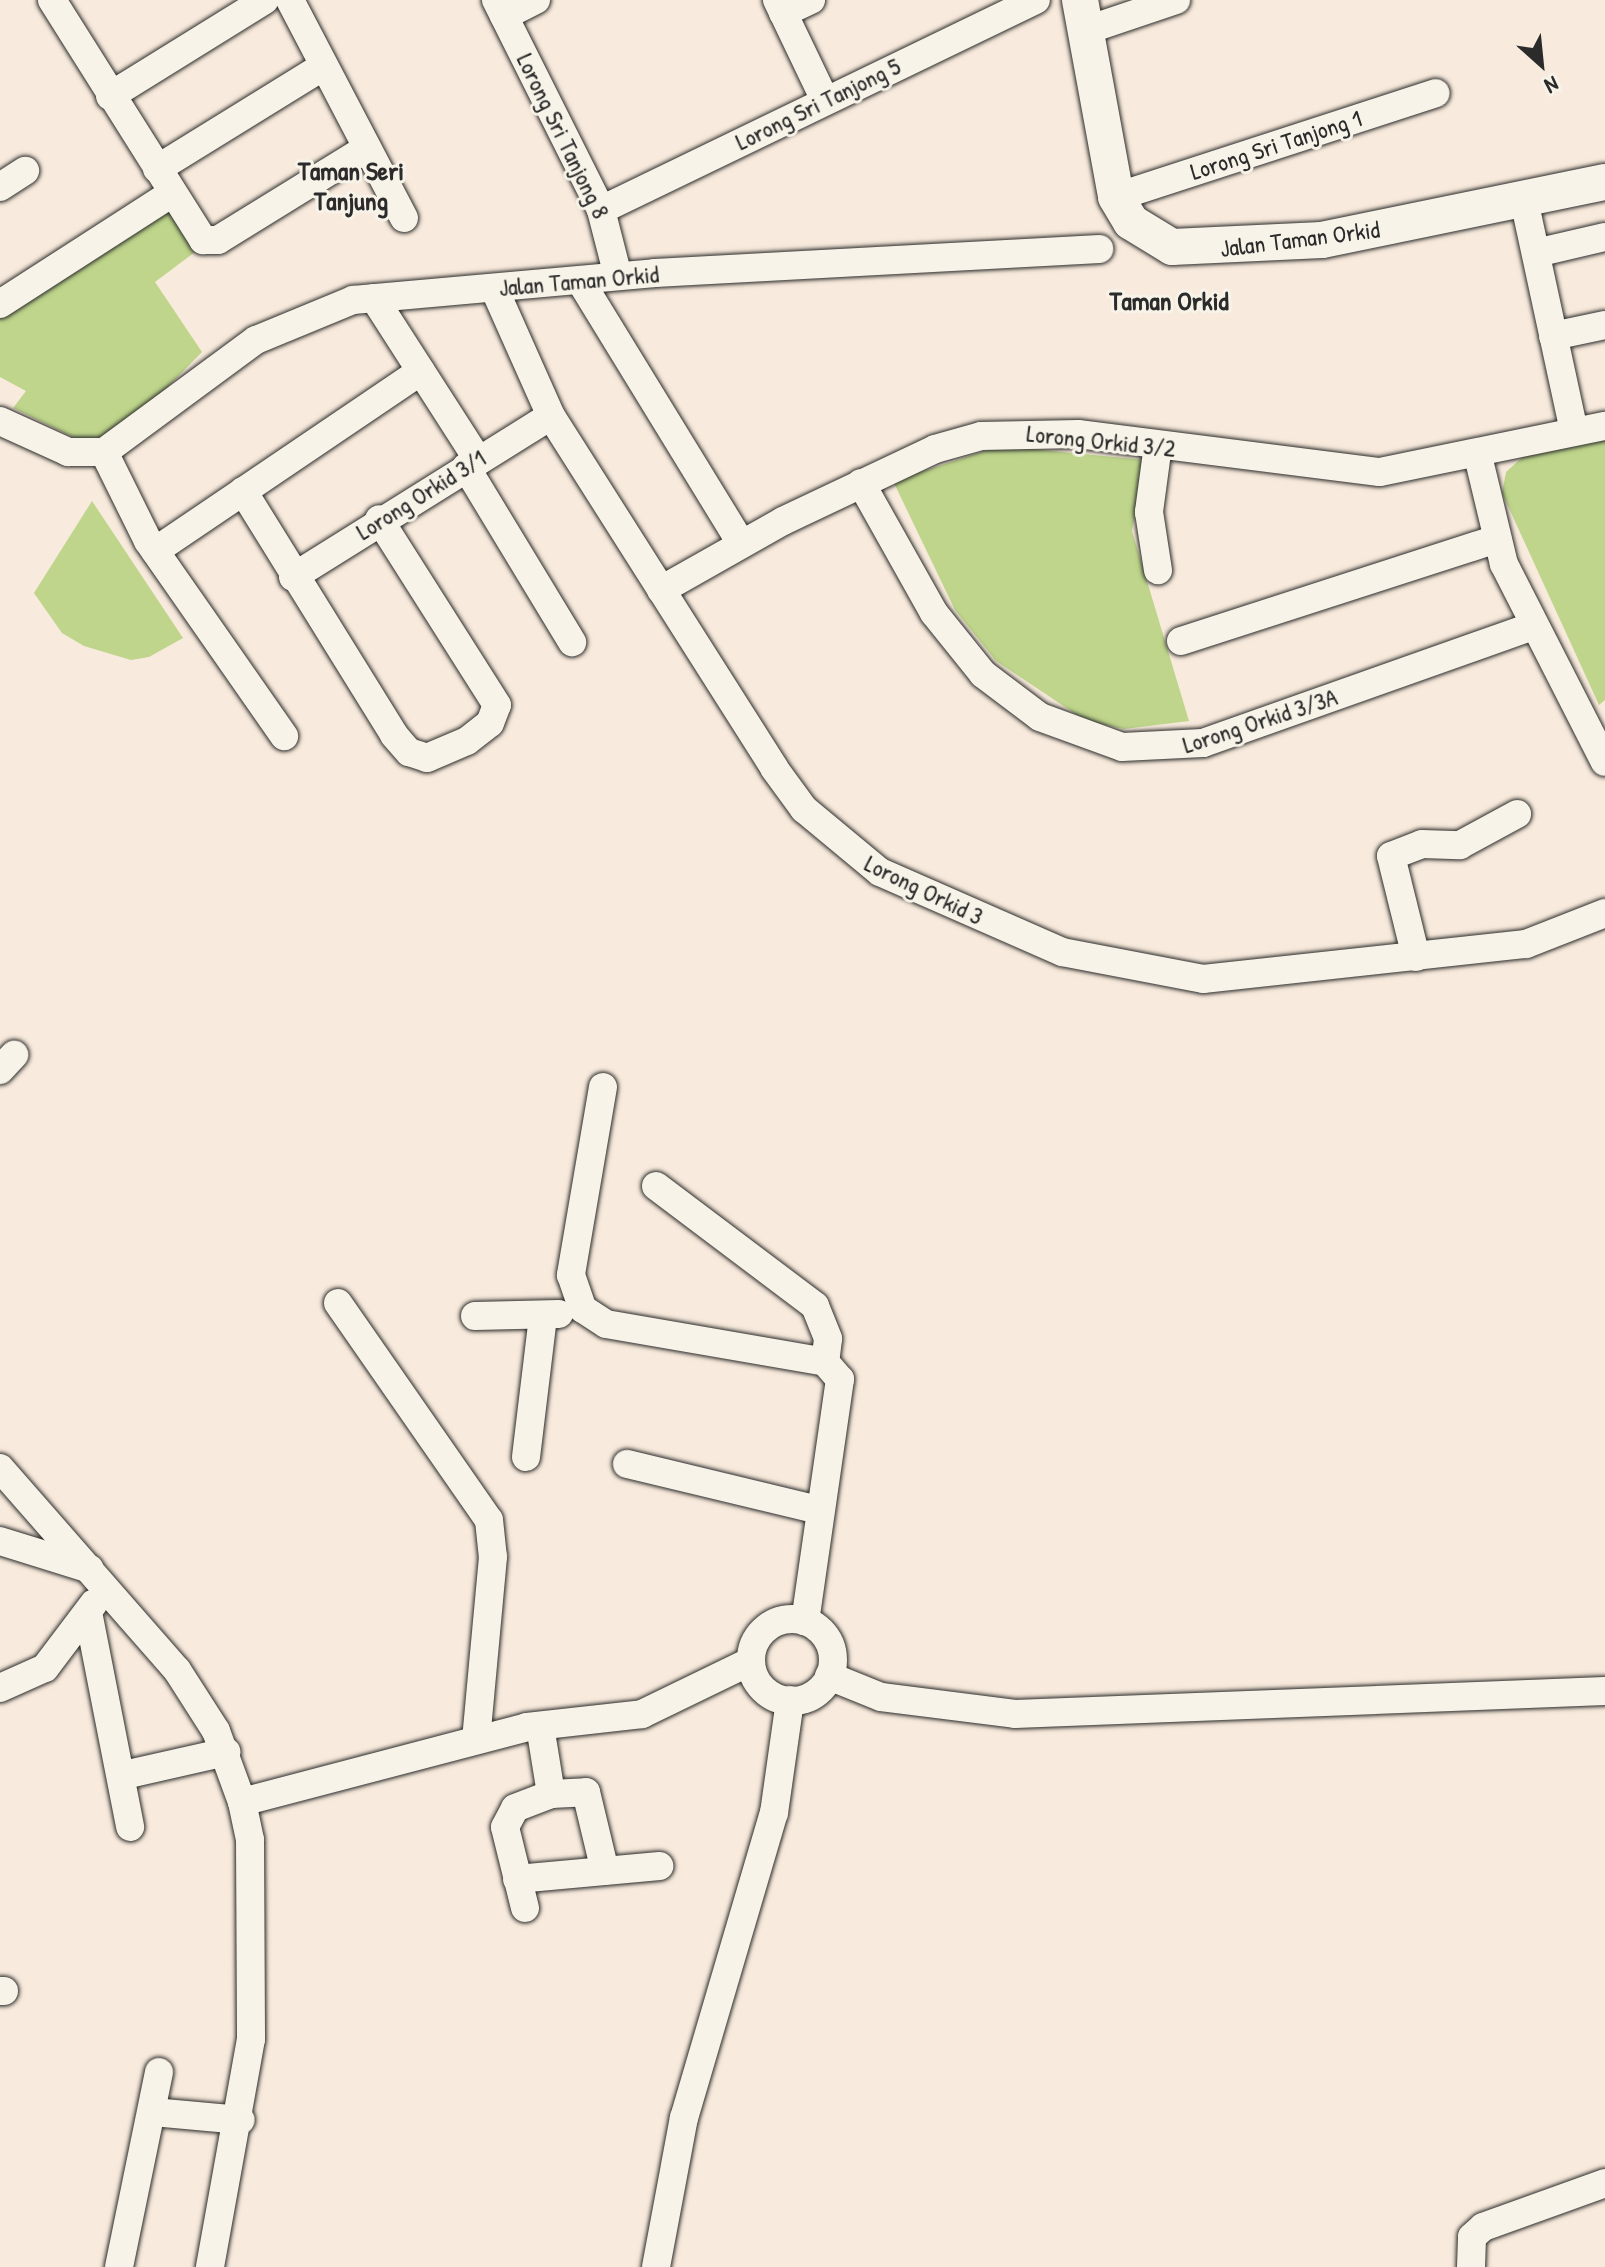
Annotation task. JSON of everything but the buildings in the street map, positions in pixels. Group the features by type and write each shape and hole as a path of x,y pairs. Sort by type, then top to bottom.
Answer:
{"main road":[{"name":"Jalan Taman Orkid","path":"1084,15 1116,197 1150,238 1209,250 1322,240 1605,182"}],"street":[{"path":"52,0 203,240 218,240 367,148"},
{"path":"110,96 265,0"},
{"path":"290,0 404,218"},
{"path":"500,8 536,0"},
{"path":"811,0 780,6 825,100"},
{"name":"Lorong Sri Tanjong 5","path":"601,210 1036,0"},
{"path":"1084,15 1176,0"},
{"name":"Lorong Sri Tanjong 8","path":"500,8 601,210 618,276"},
{"path":"157,169 324,66"},
{"name":"Lorong Sri Tanjong 1","path":"1116,197 1436,93"},
{"path":"0,187 25,171"},
{"path":"0,304 172,193"},
{"path":"1524,200 1574,432"},
{"path":"1536,253 1605,237"},
{"name":"Jalan Taman Orkid","path":"104,452 276,328 337,303 581,282 618,276 1099,249"},
{"path":"581,282 741,543"},
{"name":"Lorong Orkid 3","path":"494,288 551,416 787,787 880,872 1062,952 1141,973 1232,978 1526,944 1605,913"},
{"path":"374,298 421,371 572,642"},
{"path":"1553,336 1605,325"},
{"path":"155,551 421,371"},
{"name":"Lorong Orkid 3/1","path":"293,577 379,519 551,416"},
{"path":"0,421 68,452 104,452 155,551 284,736"},
{"name":"Lorong Orkid 3/2","path":"661,590 741,543 935,449 1003,433 1158,445 1351,472 1478,456 1605,426"},
{"path":"1158,445 1149,512 1158,570"},
{"path":"1478,456 1496,539 1533,626 1594,716 1605,762"},
{"name":"Lorong Orkid 3/3A","path":"861,483 934,613 983,674 1040,717 1122,747 1203,743 1533,626"},
{"path":"243,491 293,577 409,752 427,758 467,741 490,723 497,705 379,519"},
{"path":"1181,641 1496,539"},
{"path":"1416,957 1391,856 1422,844 1460,845 1517,814"},
{"path":"603,1087 571,1275 583,1309 606,1324 825,1362"},
{"path":"656,1186 815,1306 828,1339 825,1362 842,1389 819,1510 805,1621"},
{"path":"338,1303 489,1520 493,1557 476,1739"},
{"path":"475,1316 543,1317 583,1309"},
{"path":"526,1457 543,1317"},
{"path":"627,1464 819,1510"},
{"path":"0,1468 99,1578 184,1680 226,1752 242,1802 253,1935 241,2120 210,2267"},
{"path":"0,1541 99,1578"},
{"path":"0,1688 37,1676 88,1612 99,1578"},
{"path":"88,1612 124,1775 130,1827"},
{"path":"242,1802 476,1739 540,1726 642,1714 751,1661 768,1627 805,1621 826,1637 829,1676 813,1695 790,1700 762,1689 751,1661"},
{"path":"829,1676 881,1697 1015,1714 1605,1691"},
{"path":"656,2267 684,2118 771,1826 790,1700"},
{"path":"540,1726 551,1794"},
{"path":"124,1775 226,1752"},
{"path":"525,1908 506,1816 551,1794 586,1792 593,1800 605,1871"},
{"path":"517,1879 659,1866"},
{"path":"119,2267 159,2072"},
{"path":"153,2112 241,2120"},
{"path":"1471,2267 1472,2237 1483,2227 1605,2183"}],"green space":[{"path":"167,201 199,249 155,282 202,352 104,452 13,408 26,391 0,377 0,310"},
{"path":"1605,434 1605,700 1599,705 1502,493 1506,472 1526,454"},
{"path":"1000,446 1145,460 1132,531 1189,721 1124,729 1086,721 996,661 955,610 893,481"},
{"path":"92,501 183,638 149,657 131,660 84,646 62,633 34,593"}],"district":[{"name":"Taman Seri Tanjung","path":"351,186"},
{"name":"Taman Orkid","path":"1169,301"}]}
